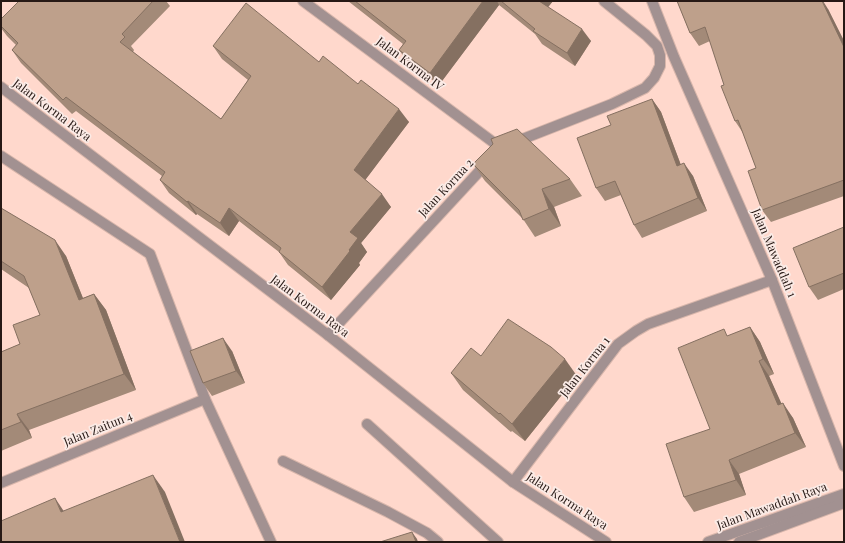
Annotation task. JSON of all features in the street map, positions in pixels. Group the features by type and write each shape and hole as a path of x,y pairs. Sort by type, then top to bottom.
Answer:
{"street":[{"name":"Jalan Korma IV","path":"304,1 501,148"},
{"path":"604,1 646,35 657,46 660,55 673,54"},
{"name":"Jalan Mawaddah 1","path":"652,1 673,54 772,280 844,466"},
{"name":"Jalan Korma 2","path":"328,335 501,148 612,104 645,88 654,78 660,66 660,55"},
{"name":"Jalan Korma Raya","path":"1,88 328,335 513,482 606,542"},
{"path":"2,156 150,254 205,399 271,542"},
{"name":"Jalan Korma 1","path":"513,482 618,344 648,324 772,280"},
{"name":"Jalan Zaitun 4","path":"1,483 205,399"},
{"path":"366,424 498,542"},
{"path":"283,461 388,512 427,533 438,542"},
{"name":"Jalan Mawaddah Raya","path":"708,542 844,494"},
{"name":"Jalan Mawaddah Raya","path":"739,542 844,503"}],"building":[{"path":"19,1 153,1 122,34 125,37 120,42 221,119 251,76 213,46 246,3 319,62 323,56 358,84 361,80 399,109 354,170 382,194 350,232 358,238 349,250 350,251 322,287 279,252 281,248 229,208 220,223 188,201 187,202 160,180 165,172 66,97 63,100 12,50 18,43 1,26 1,19"},
{"path":"355,1 483,1 430,73 399,50 406,41"},
{"path":"501,1 539,1 582,29 567,53 533,31 535,29"},
{"path":"677,1 822,1 844,47 844,180 762,210 748,171 756,168 738,120 735,121 721,86 724,85 705,27 690,33"},
{"path":"652,99 677,166 684,163 698,198 634,225 615,181 596,188 577,138 611,125 607,116"},
{"path":"517,129 570,179 542,189 549,209 523,220 519,210 473,164 493,144 491,139"},
{"path":"1,208 55,240 79,300 94,294 124,374 17,414 21,422 1,430 1,352 20,344 13,325 40,315 24,276 1,261"},
{"path":"844,227 844,273 809,287 793,248"},
{"path":"508,319 551,347 565,359 512,424 451,373 471,348 481,356"},
{"path":"750,327 763,359 759,361 778,405 783,403 795,433 729,460 736,480 684,497 666,444 710,429 678,348 724,329 727,336"},
{"path":"223,338 236,371 203,383 190,351"},
{"path":"153,475 180,542 1,542 1,521 55,498 61,512"},
{"path":"412,532 416,542 380,542"}]}
